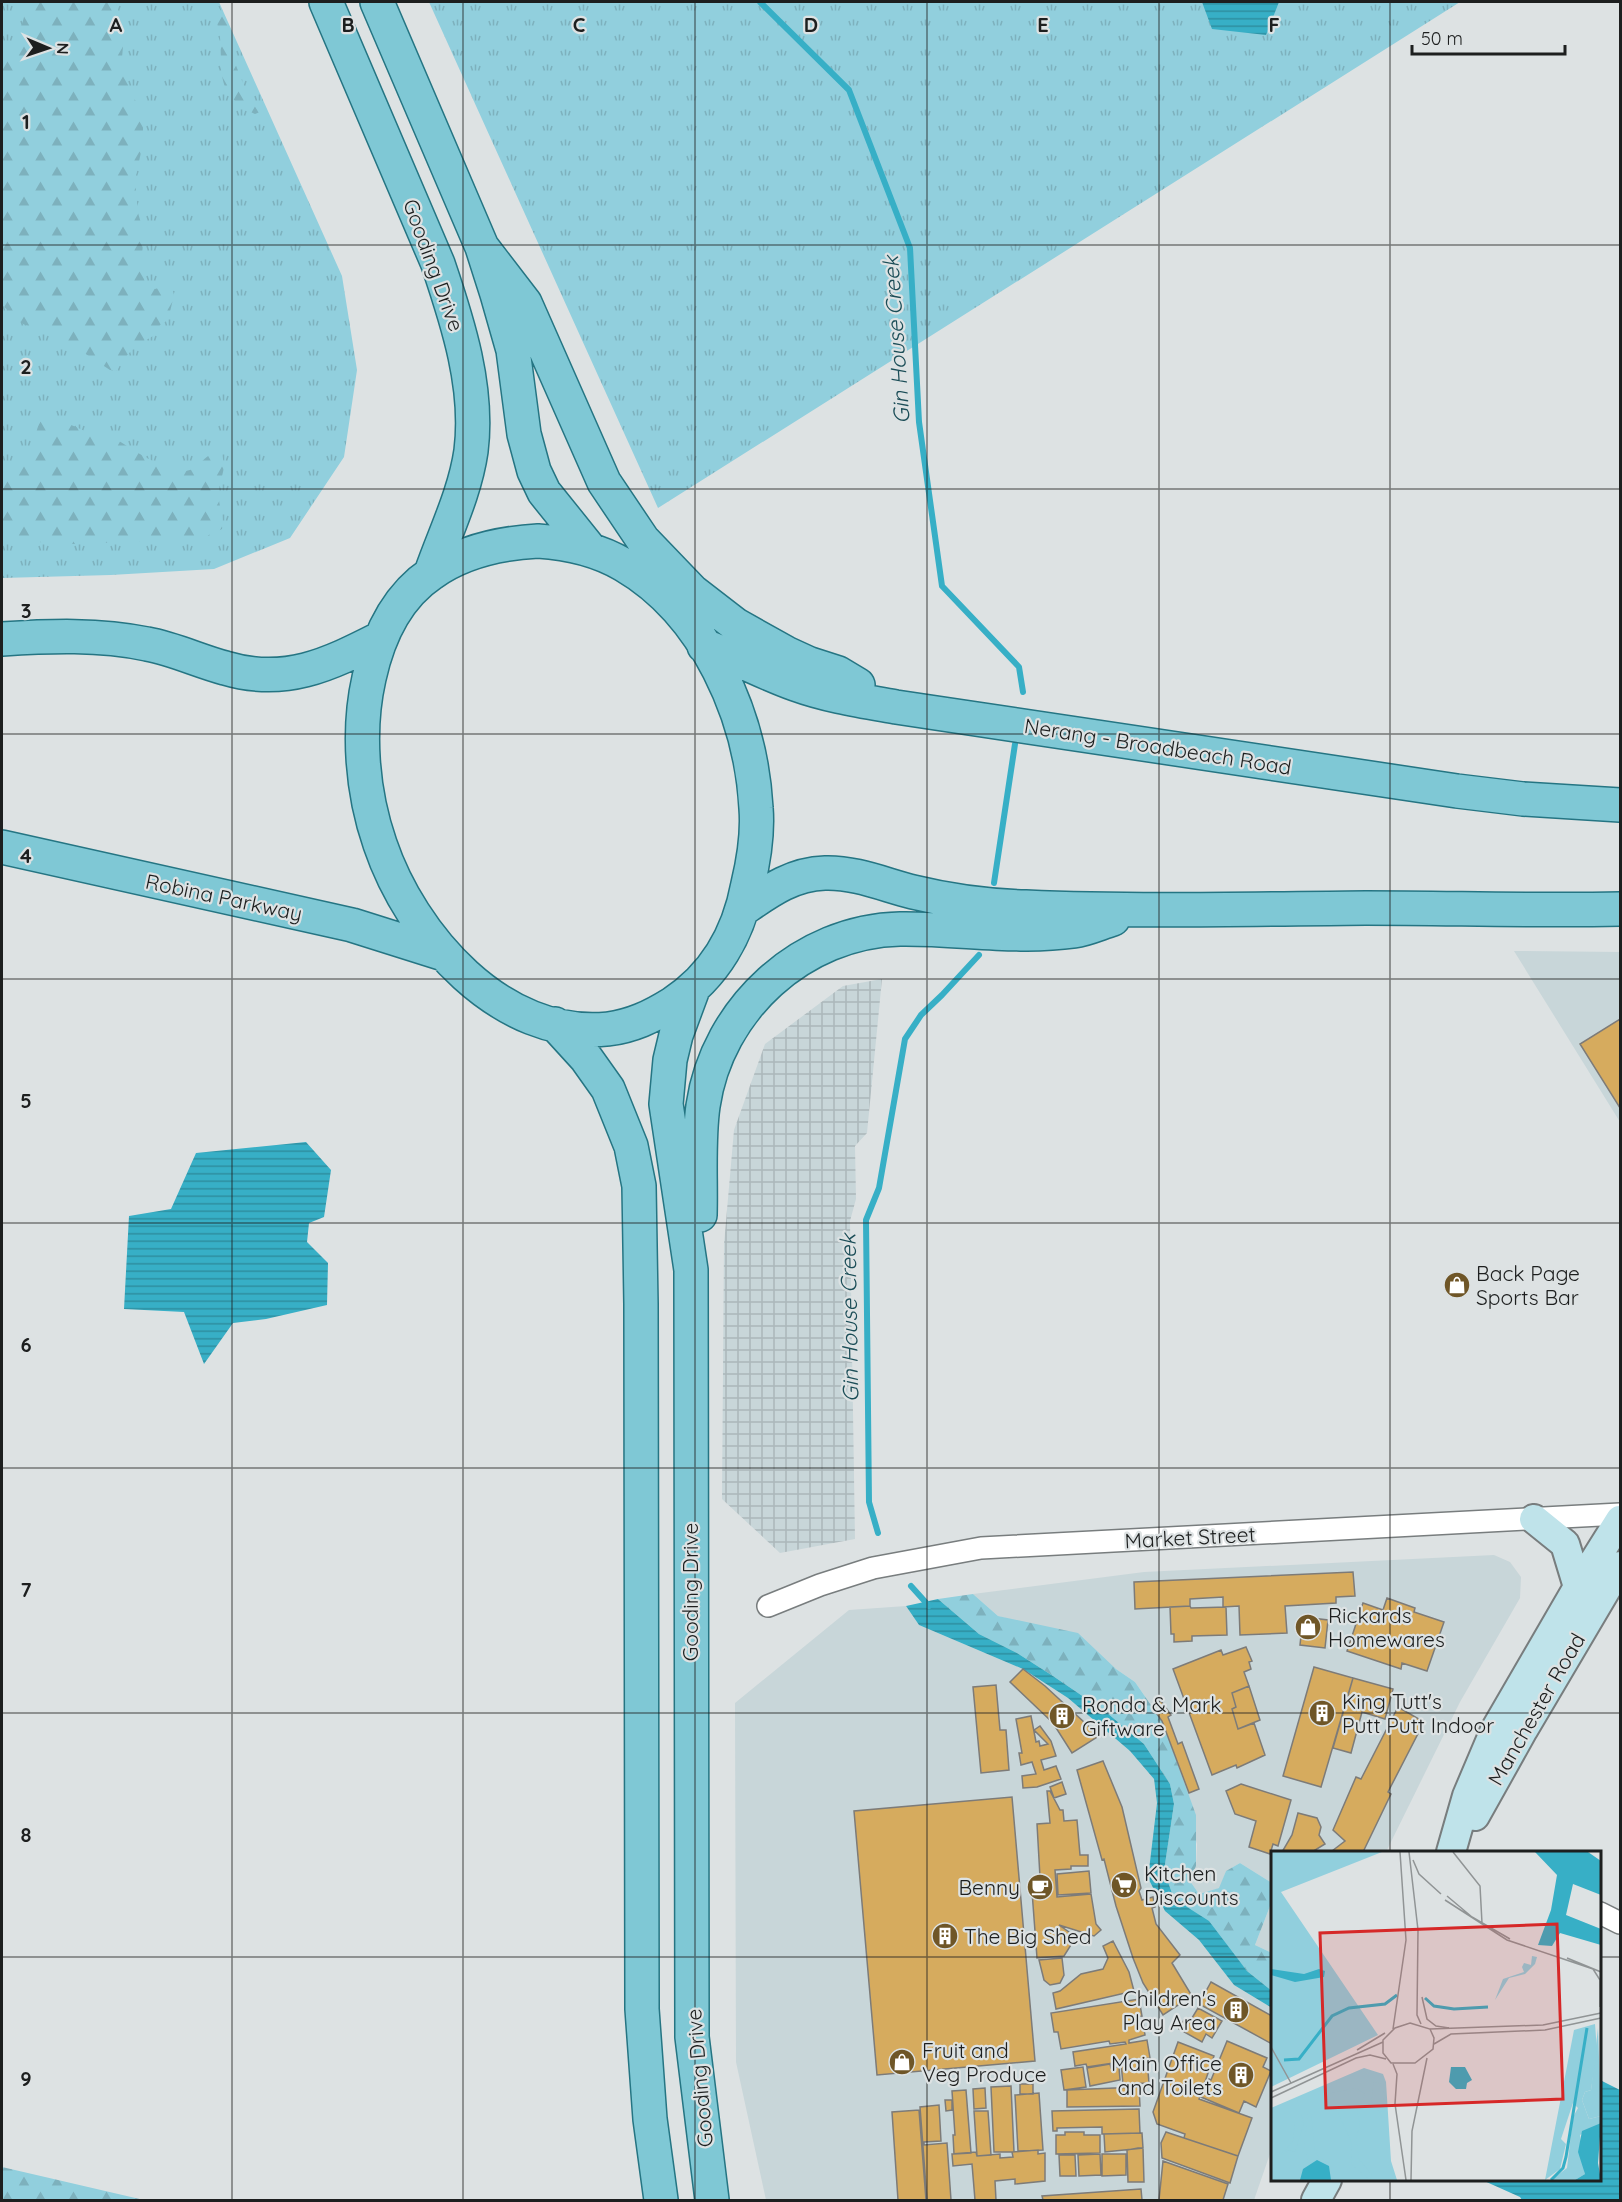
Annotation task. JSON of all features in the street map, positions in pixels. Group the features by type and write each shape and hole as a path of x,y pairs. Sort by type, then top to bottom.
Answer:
{"main road":[{"name":"Gooding Drive","path":"326,2 438,264 450,298 467,368 472,400 471,452 459,500 431,573"},
{"path":"377,2 482,247 511,342 518,376 524,434 534,471 550,500 589,548"},
{"path":"482,247 525,303 604,482 644,540 666,566 700,597 746,631 786,653 838,674 896,707"},
{"path":"538,540 589,548 627,566 647,581 681,614 717,668 739,718 753,779 756,811 755,843 744,909 719,959 693,989 652,1017 611,1029 589,1030 528,1016 495,999 444,954 404,897 380,844 366,786 364,707 372,663 389,620 431,573 470,554 514,542 538,540"},
{"path":"2,639 62,636 122,639 162,647 226,669 273,675 300,673 320,667 381,638"},
{"name":"Nerang - Broadbeach Road","path":"704,646 795,684 854,700 1457,791 1524,799 1620,806"},
{"name":"Robina Parkway","path":"2,847 352,925 444,954"},
{"path":"744,909 778,885 794,878 828,873 847,875 928,895 988,905 1147,909 1620,909"},
{"path":"691,1270 700,1230 703,1107 713,1066 722,1043 750,1001 784,969 829,945 850,937 872,933 914,929 1008,932 1075,931 1147,909"},
{"name":"Gooding Drive","path":"693,989 676,1035 670,1060 666,1104 691,1270 692,2037 712,2200"},
{"path":"555,1024 586,1058 608,1089 628,1136 639,1185 642,2009 650,2119 661,2200"}],"street":[{"name":"Market Street","path":"768,1606 820,1585 873,1568 981,1548 1620,1514"},
{"path":"1534,1520 1565,1544 1578,1587"},
{"name":"Manchester Road","path":"1452,1851 1467,1796 1495,1730 1578,1587 1620,1520"},
{"name":"Manchester Road","path":"1453,1851 1620,1566"},
{"path":"1601,1910 1620,1923"},
{"path":"1316,2200 1328,2181"},
{"path":"1327,2200 1329,2181"}],"shaded area":[{"path":"1202,2 1279,2 1266,35 1212,29"},
{"path":"1514,951 1620,952 1620,1122"},
{"path":"882,979 867,1133 855,1146 856,1199 850,1221 855,1539 780,1553 722,1499 724,1244 734,1130 765,1044 843,986"},
{"path":"306,1142 331,1170 324,1217 309,1223 307,1242 328,1263 327,1305 266,1319 233,1323 204,1364 184,1312 124,1309 129,1216 171,1209 196,1153"},
{"path":"1494,1555 1510,1562 1521,1577 1520,1598 1460,1702 1386,1851 1271,1851 1271,1882 1240,1863 1226,1871 1220,1888 1199,1894 1190,1881 1196,1866 1197,1844 1162,1721 1135,1682 1116,1669 1036,1626 998,1616 973,1594 1144,1572"},
{"path":"938,1599 979,1634 1017,1653 1053,1676 1106,1712 1144,1744 1170,1784 1174,1804 1164,1871 1172,1893 1187,1907 1209,1921 1247,1971 1271,1990 1271,2007 1234,1985 1199,1940 1165,1911 1148,1878 1157,1803 1154,1779 1130,1751 1068,1698 1023,1669 919,1625 906,1606"},
{"path":"906,1606 919,1625 1023,1669 1068,1698 1130,1751 1154,1779 1157,1803 1148,1878 1165,1911 1199,1940 1234,1985 1271,2007 1271,2151 1254,2200 766,2200 736,2062 735,1703 849,1610"},
{"path":"1271,1904 1271,1953 1255,1945"},
{"path":"1601,2080 1620,2090 1620,2200 1522,2200 1484,2181 1601,2181"}],"green space":[{"path":"2,2 219,2 342,276 357,370 344,457 290,538 214,569 2,578"},
{"path":"26,2 116,2 124,35 121,69 142,115 143,143 135,180 138,213 144,233 142,254 145,285 155,289 171,284 174,295 168,320 160,325 153,336 132,349 116,371 110,370 66,341 23,324 2,305 2,65 21,27"},
{"path":"207,2 216,2 232,32 235,63 250,101 260,112 255,114 242,107 227,91 222,73 218,28"},
{"path":"429,2 1460,2 658,508"},
{"path":"42,419 68,424 99,437 117,440 155,462 176,470 186,471 194,468 209,456 221,454 224,468 219,496 223,519 222,529 200,539 74,544 2,540 2,463 16,465 25,463 32,457"},
{"path":"973,1594 998,1616 1078,1633 1116,1669 1135,1682 1162,1721 1196,1815 1196,1866 1190,1881 1199,1894 1219,1888 1226,1871 1240,1863 1271,1882 1271,1904 1255,1945 1271,1953 1271,1990 1247,1971 1227,1947 1172,1893 1164,1871 1174,1804 1170,1784 1144,1744 1106,1712 1053,1676 1017,1653 979,1634 938,1599"},
{"path":"2,2167 144,2200 2,2200"}],"building":[{"path":"1620,1019 1620,1108 1580,1044"},
{"path":"1353,1572 1355,1596 1336,1597 1336,1603 1285,1606 1287,1633 1240,1635 1239,1606 1223,1607 1223,1597 1190,1599 1190,1606 1135,1609 1134,1582"},
{"path":"1387,1598 1415,1608 1414,1612 1444,1622 1427,1671 1402,1663 1401,1669 1347,1651 1363,1603 1383,1610"},
{"path":"1190,1606 1191,1608 1226,1607 1227,1635 1192,1636 1192,1641 1174,1642 1174,1634 1171,1634 1170,1607"},
{"path":"1303,1617 1328,1620 1325,1648 1300,1645"},
{"path":"1246,1647 1252,1661 1249,1662 1251,1669 1244,1672 1249,1686 1232,1693 1236,1707 1232,1709 1238,1729 1254,1723 1265,1755 1237,1768 1236,1765 1212,1775 1173,1669 1221,1650 1223,1655"},
{"name":"King Tutt's Putt Putt Indoor","path":"1314,1667 1353,1678 1321,1787 1283,1776"},
{"name":"Ronda & Mark Giftware","path":"1023,1669 1099,1736 1072,1753 1053,1723 1010,1682"},
{"path":"1353,1678 1393,1689 1385,1719 1362,1712 1351,1753 1333,1748"},
{"path":"996,1685 1000,1730 1006,1730 1009,1770 981,1773 973,1687"},
{"path":"1249,1686 1260,1720 1238,1729 1232,1709 1236,1707 1232,1693"},
{"path":"1161,1701 1171,1715 1168,1717 1178,1744 1182,1742 1199,1789 1189,1793 1162,1721 1152,1707"},
{"path":"1398,1707 1424,1722 1388,1792 1391,1794 1363,1851 1332,1851 1345,1841 1333,1830 1356,1777 1361,1779"},
{"path":"1031,1716 1036,1742 1039,1741 1040,1746 1048,1744 1034,1730 1040,1726 1051,1741 1056,1756 1041,1760 1044,1770 1056,1766 1061,1779 1037,1787 1023,1788 1022,1776 1036,1774 1032,1762 1021,1765 1019,1753 1022,1753 1016,1719"},
{"path":"1103,1761 1122,1807 1142,1900 1153,1897 1155,1907 1152,1908 1156,1924 1180,1955 1172,1963 1192,1996 1163,2015 1143,1983 1133,1958 1077,1770"},
{"path":"1062,1782 1066,1794 1054,1798 1050,1787"},
{"path":"1241,1784 1291,1800 1278,1846 1273,1844 1270,1854 1249,1847 1256,1821 1235,1814 1226,1791"},
{"path":"1047,1791 1050,1791 1060,1810 1063,1810 1064,1821 1077,1820 1080,1855 1088,1855 1088,1866 1071,1866 1071,1869 1055,1870 1057,1897 1091,1894 1096,1924 1101,1930 1094,1936 1059,1925 1076,1937 1064,1956 1037,1958 1031,1878 1040,1877 1037,1824 1050,1823"},
{"name":"The Big Shed","path":"1012,1797 1035,2061 877,2075 854,1811"},
{"path":"1298,1813 1317,1818 1321,1827 1319,1835 1325,1844 1314,1851 1283,1851 1292,1835"},
{"path":"1089,1871 1091,1893 1058,1895 1057,1874"},
{"path":"1113,1941 1129,1972 1134,1991 1056,2009 1053,1993 1060,1991 1081,1974 1103,1969 1108,1958 1103,1946"},
{"path":"1062,1958 1064,1975 1060,1983 1050,1985 1044,1980 1039,1960"},
{"name":"Children's Play Area","path":"1211,1982 1271,2015 1271,2043 1199,2004"},
{"path":"1139,1999 1142,2016 1134,2017 1135,2022 1143,2021 1145,2035 1129,2040 1129,2043 1147,2040 1150,2058 1120,2060 1120,2062 1087,2067 1086,2064 1075,2066 1073,2052 1126,2044 1125,2042 1110,2044 1109,2041 1061,2049 1058,2032 1054,2032 1051,2013"},
{"path":"1198,2008 1222,2021 1212,2038 1206,2034 1202,2042 1179,2029 1184,2020 1189,2023"},
{"name":"Main Office and Toilets","path":"1227,2041 1267,2058 1263,2067 1271,2071 1256,2107 1244,2101 1239,2113 1201,2097 1209,2079 1211,2080"},
{"path":"1178,2042 1214,2056 1199,2099 1252,2118 1238,2156 1184,2138 1185,2134 1157,2124 1153,2112"},
{"path":"1147,2060 1149,2083 1123,2084 1121,2063"},
{"path":"1110,2064 1111,2068 1119,2067 1120,2080 1090,2086 1087,2068"},
{"path":"1083,2067 1086,2087 1064,2090 1061,2070"},
{"path":"1020,2084 1033,2084 1033,2094 1020,2094"},
{"path":"1011,2086 1014,2152 994,2152 991,2087"},
{"path":"1139,2087 1140,2106 1067,2107 1067,2090"},
{"path":"985,2088 986,2108 974,2109 973,2089"},
{"path":"966,2090 971,2153 954,2154 952,2091"},
{"path":"1039,2093 1043,2150 1018,2151 1015,2095"},
{"path":"945,2100 952,2100 952,2110 946,2111"},
{"path":"939,2105 941,2141 924,2142 924,2145 947,2143 951,2200 927,2200 920,2107"},
{"path":"1139,2109 1140,2133 1102,2134 1102,2127 1057,2128 1057,2131 1053,2131 1052,2111"},
{"path":"919,2110 926,2200 898,2200 892,2112"},
{"path":"974,2111 988,2111 991,2155 977,2156"},
{"path":"1065,2132 1100,2135 1100,2153 1056,2154 1056,2135 1065,2135"},
{"path":"1166,2132 1238,2156 1230,2183 1162,2158 1161,2143"},
{"path":"1142,2133 1143,2148 1105,2152 1104,2134"},
{"path":"1143,2148 1144,2182 1128,2182 1127,2150"},
{"path":"1038,2150 1038,2154 1045,2153 1045,2181 1015,2184 1015,2179 995,2181 996,2200 975,2200 972,2164 953,2166 952,2154 976,2152 977,2156 1000,2154 1000,2158 1013,2157 1012,2152"},
{"path":"1100,2154 1101,2175 1079,2176 1078,2155"},
{"path":"1102,2154 1126,2154 1126,2175 1102,2176"},
{"path":"1059,2155 1075,2155 1076,2176 1060,2176"},
{"path":"1163,2161 1228,2184 1223,2200 1159,2200"},
{"path":"1141,2189 1142,2200 1043,2200 1042,2196"}],"waterway":[{"name":"Gin House Creek","path":"760,2 849,90 910,248 919,422 942,586 1019,667 1023,692"},
{"name":"Gin House Creek","path":"994,883 1015,744"},
{"name":"Gin House Creek","path":"878,1533 869,1502 866,1220 879,1188 905,1039 921,1015 979,955"},
{"name":"Gin House Creek","path":"911,1586 929,1606"}],"place":[{"name":"Back Page Sports Bar","path":"1457,1285"},
{"name":"Rickards Homewares","path":"1308,1627"},
{"name":"King Tutt's Putt Putt Indoor","path":"1322,1713"},
{"name":"Ronda & Mark Giftware","path":"1062,1716"},
{"name":"Kitchen Discounts","path":"1124,1885"},
{"name":"Benny","path":"1040,1887"},
{"name":"The Big Shed","path":"945,1936"},
{"name":"Children's Play Area","path":"1236,2010"},
{"name":"Fruit and Veg Produce","path":"902,2062"},
{"name":"Main Office and Toilets","path":"1241,2075"}]}
